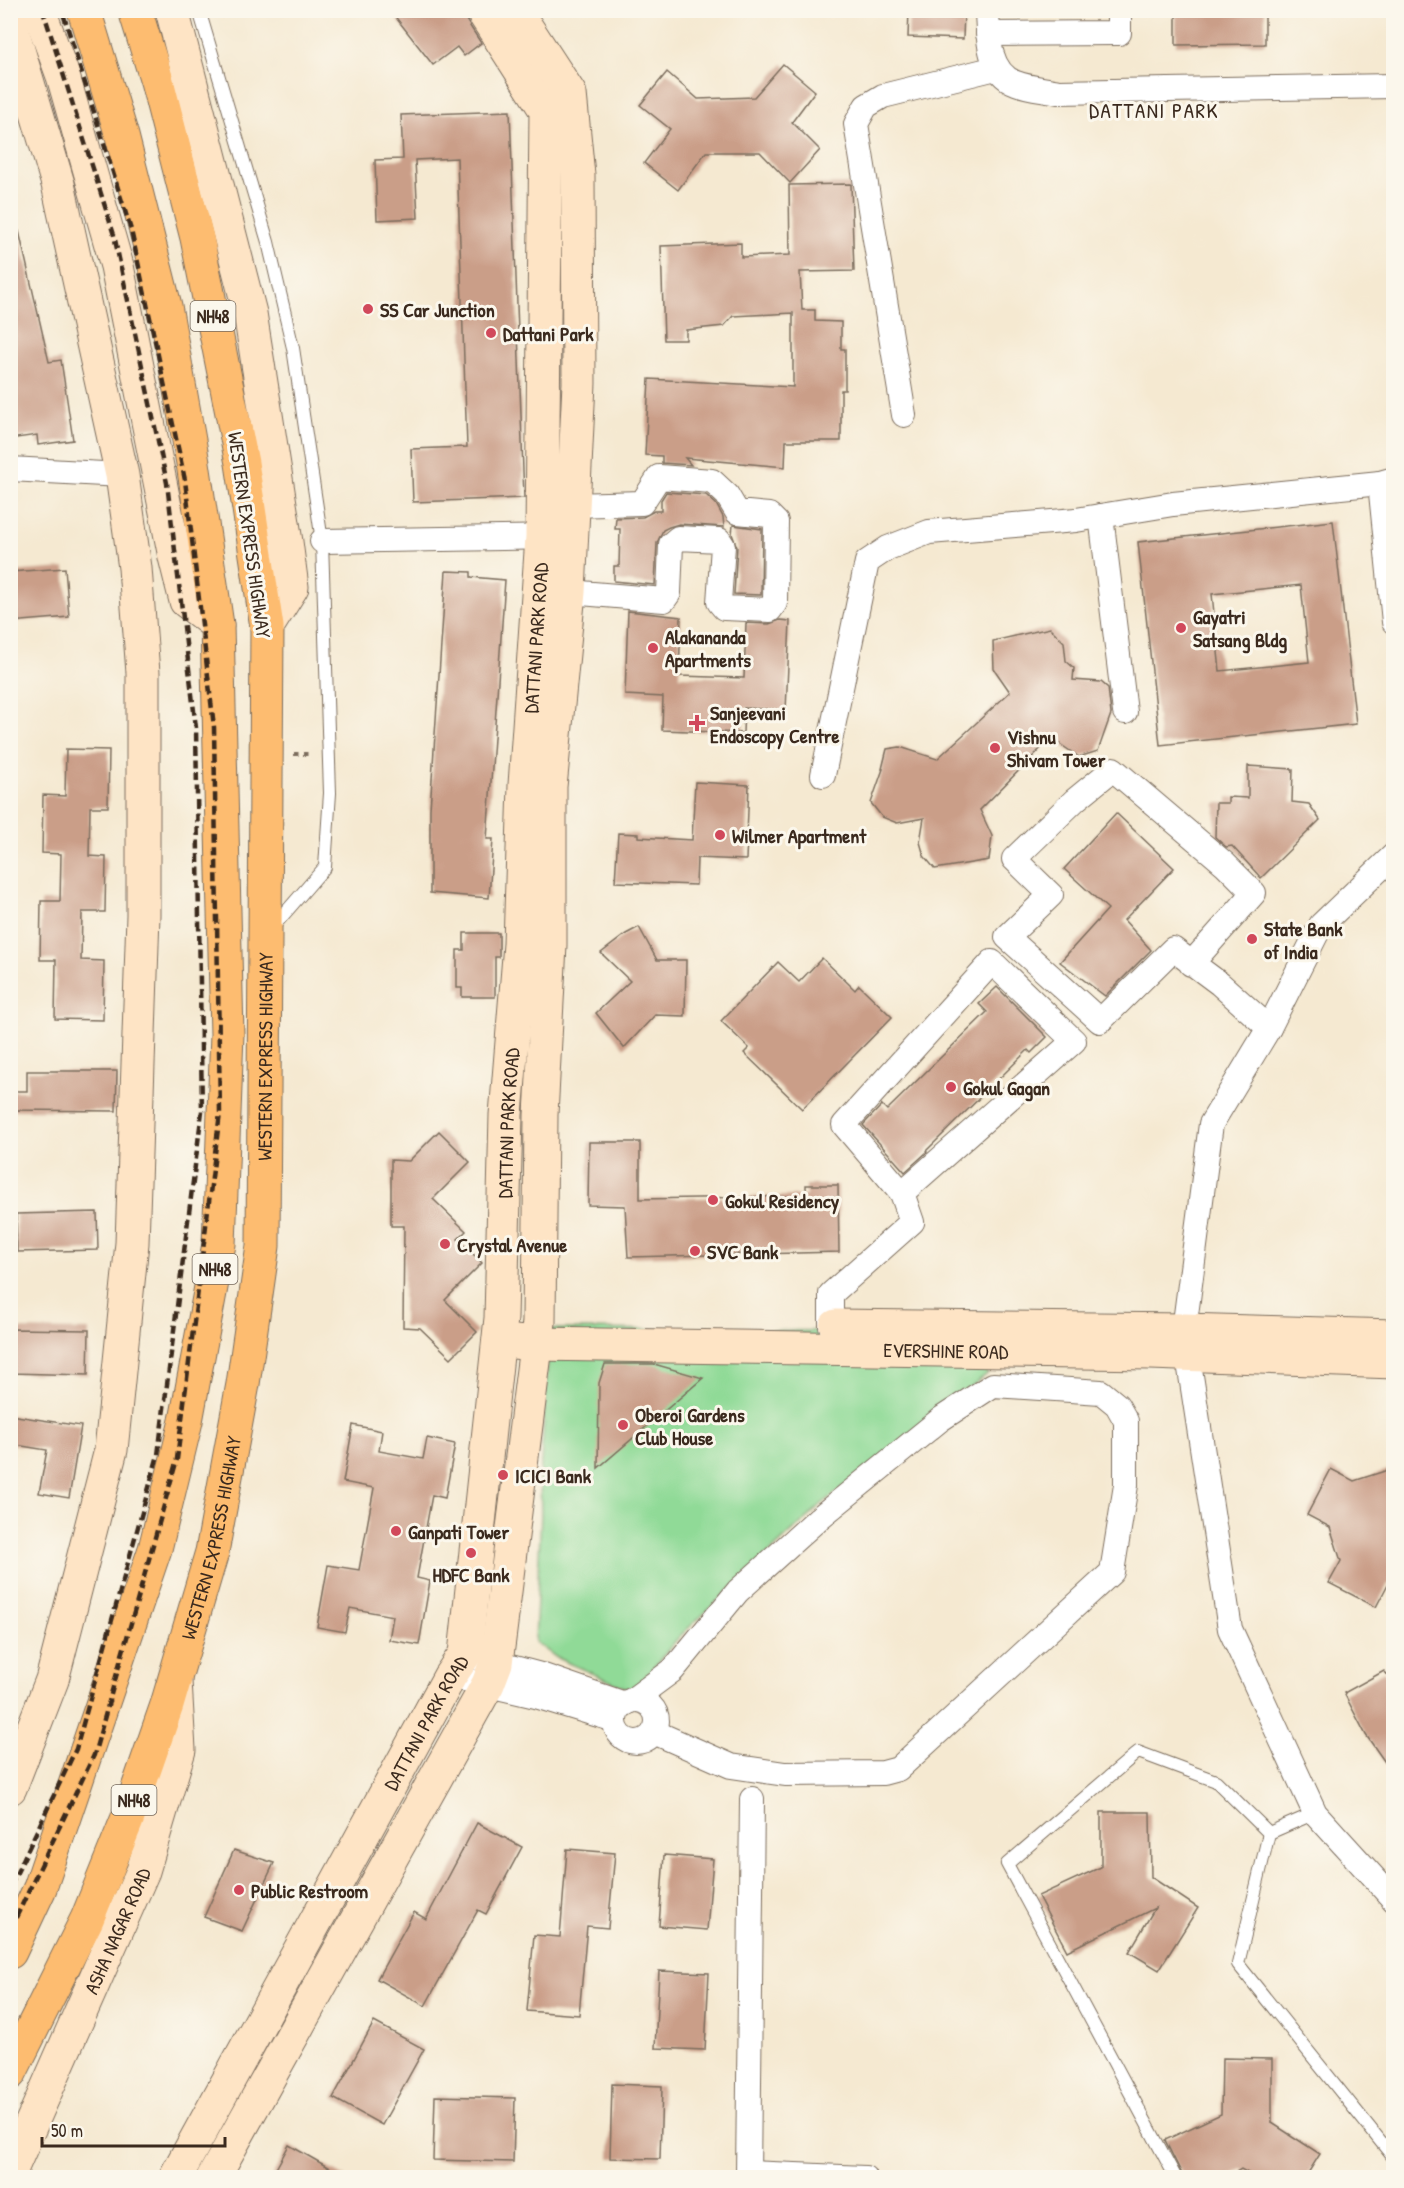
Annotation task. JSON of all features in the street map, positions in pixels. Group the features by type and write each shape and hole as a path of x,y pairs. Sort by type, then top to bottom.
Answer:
{"highway":[{"name":"WESTERN EXPRESS HIGHWAY","path":"10,1952 40,1888 154,1549 186,1421 219,1244 227,1034 217,625 193,463 165,306 122,136 84,10"},
{"name":"WESTERN EXPRESS HIGHWAY","path":"10,2073 87,1919 127,1820 175,1679 213,1552 243,1384 263,1246 267,627 242,463 197,238 157,81 135,10"}],"street":[{"path":"39,10 63,76 117,266 175,558 186,601 217,625"},
{"path":"172,10 250,313 284,531 292,587 267,627"},
{"name":"DATTANI PARK ROAD","path":"213,2178 492,1673 537,1333 541,1115 535,945 538,786 556,537 544,385 545,227 558,105 482,10"},
{"name":"DATTANI PARK ROAD","path":"515,10 558,105 578,175 579,383 572,505 556,537 569,592 538,786"},
{"path":"1119,10 1119,33 987,22 996,68 1015,83 1058,92 1394,86"},
{"path":"10,23 58,184 122,475 135,568 143,673 143,915 132,1244 111,1450 52,1680 10,1788"},
{"path":"904,415 856,124 866,106 884,96 996,68"},
{"path":"545,227 579,226"},
{"path":"544,296 579,296"},
{"path":"544,385 579,383"},
{"path":"10,469 122,475"},
{"path":"569,592 664,600 669,593 671,544 678,538 718,540 723,546 719,602 724,608 770,610 775,603 776,522 769,515 737,512 727,495 712,482 659,477 642,503 572,505"},
{"path":"823,776 867,562 888,548 929,532 1076,520 1173,504 1387,481 1394,622"},
{"path":"1101,516 1125,712"},
{"path":"322,541 556,537"},
{"path":"1191,964 1254,892 1225,864 1113,769 1075,800 1014,859 1051,895 1007,937 1100,1022 1173,950 1191,964 1220,984 1269,1028"},
{"path":"1394,855 1321,925 1269,1028 1211,1124 1186,1342 1230,1629 1315,1813 1394,1900"},
{"name":"DATTANI PARK ROAD","path":"175,2178 458,1665 500,1330 506,1115 535,945"},
{"path":"831,1326 831,1294 912,1222 902,1193 844,1125 992,962 1074,1041 902,1193"},
{"path":"506,1115 541,1115"},
{"name":"EVERSHINE ROAD","path":"537,1333 831,1326 996,1339"},
{"name":"EVERSHINE ROAD","path":"500,1330 537,1333 1186,1342 1394,1336"},
{"path":"993,1385 996,1339"},
{"name":"EVERSHINE ROAD","path":"1186,1342 1394,1362"},
{"path":"458,1665 492,1673 541,1674 624,1708 644,1702 657,1718 654,1732 642,1741 629,1740 619,1733 624,1708 673,1670 738,1591 819,1518 941,1419 993,1385 1101,1392 1117,1404 1126,1421 1126,1485 1112,1572 898,1769 884,1773 785,1774 730,1766 654,1732"},
{"name":"ASHA NAGAR ROAD","path":"10,2172 142,1871 179,1750 175,1679"},
{"path":"386,1793 419,1807"},
{"path":"752,1799 748,2175 865,2178"},
{"path":"10,1922 40,1888"},
{"path":"330,1894 361,1910"}],"lane":[{"path":"199,10 268,242 293,348 322,541 330,793 325,867 265,936"},
{"path":"1176,2178 1007,1864 1138,1752 1216,1781 1269,1833"},
{"path":"1269,1833 1315,1813"},
{"path":"1269,1833 1238,1964 1394,2158"}],"green space":[{"path":"550,1329 995,1332 987,1374 822,1504 679,1637 633,1691 557,1658 535,1642 541,1513 540,1478"}],"building":[{"path":"390,10 463,10 466,20 481,43 464,56 457,47 433,65"},
{"path":"909,10 964,10 963,39 908,37"},
{"path":"1176,10 1265,10 1265,44 1176,45"},
{"path":"783,64 815,91 792,122 820,150 790,183 760,152 706,152 678,190 644,163 670,129 640,105 667,72 698,99 754,97"},
{"name":"Dattani Park","path":"510,111 524,498 413,502 411,449 467,447 457,158 415,160 418,218 377,220 375,160 403,159 401,115"},
{"path":"851,184 854,271 800,272 802,310 815,310 815,321 841,322 841,349 845,349 845,390 841,390 841,441 786,441 785,467 685,458 691,465 662,463 662,456 645,455 649,379 793,387 793,313 733,316 724,326 686,330 686,340 664,340 661,246 741,243 741,257 790,255 789,185"},
{"path":"19,231 49,362 61,360 73,440 38,445 37,435 10,439 10,232"},
{"path":"666,492 706,495 716,504 723,517 724,527 679,524 669,527 663,530 657,543 655,585 614,581 614,566 619,566 620,529 615,529 616,518 643,517 654,511 661,511 661,500"},
{"name":"Gayatri Satsang Bldg","path":"1333,521 1356,724 1160,745 1138,542","holes":["1301,585 1309,662 1220,671 1212,594"]},
{"path":"733,525 762,529 761,595 734,594 737,547 732,534"},
{"path":"65,568 69,617 10,622 10,572"},
{"path":"446,571 471,572 471,577 505,580 487,839 493,839 489,898 430,893 430,809"},
{"name":"Alakananda Apartments","path":"628,611 681,617 679,676 744,678 746,623 769,624 780,620 790,621 786,710 744,708 743,733 662,730 663,697 625,695"},
{"name":"Vishnu Shivam Tower","path":"1050,628 1064,642 1066,661 1074,668 1073,680 1101,682 1108,688 1111,714 1098,751 1079,757 1051,738 980,810 992,836 989,860 935,869 924,856 920,842 924,818 897,823 882,817 871,803 883,769 887,749 900,747 937,759 1010,692 994,669 993,641"},
{"path":"66,749 109,750 108,807 90,807 89,856 106,857 105,912 82,912 81,960 104,961 103,1020 55,1019 56,960 40,960 41,901 60,901 61,854 42,853 43,795 65,796"},
{"path":"1248,766 1293,769 1292,802 1309,804 1320,820 1261,878 1232,846 1226,847 1215,837 1216,803 1228,803 1228,797 1248,798"},
{"name":"Wilmer Apartment","path":"695,782 749,785 746,860 697,858 696,885 615,882 618,833 638,834 638,837 692,840"},
{"path":"1116,813 1174,868 1124,920 1151,950 1105,996 1060,962 1108,909 1064,869"},
{"path":"639,927 657,960 686,960 685,1016 655,1015 624,1048 596,1013 630,981 601,953"},
{"path":"464,933 499,933 499,957 495,957 495,997 462,997 462,988 457,988 457,950 464,950"},
{"path":"822,958 855,990 859,985 892,1017 802,1109 744,1053 749,1048 721,1021 778,962 799,982"},
{"name":"Gokul Gagan","path":"997,987 1047,1037 1031,1053 1028,1050 905,1172 863,1125 882,1105 887,1110 987,1012 979,1004"},
{"path":"27,1071 117,1071 116,1111 10,1110 10,1091 27,1091"},
{"name":"Crystal Avenue","path":"439,1131 470,1162 433,1199 466,1231 458,1239 482,1263 445,1300 477,1332 451,1358 420,1328 403,1327 404,1226 391,1226 391,1160 409,1161"},
{"name":"Gokul Residency","path":"589,1142 640,1142 640,1199 806,1196 806,1185 838,1185 839,1252 628,1257 625,1206 588,1205"},
{"path":"97,1212 98,1250 17,1252 16,1214"},
{"path":"10,1329 89,1330 88,1375 10,1373"},
{"name":"Oberoi Gardens Club House","path":"605,1364 654,1364 703,1378 598,1468 599,1383"},
{"path":"10,1415 81,1426 69,1498 39,1493 47,1450 10,1444"},
{"name":"Ganpati Tower","path":"353,1425 382,1431 379,1451 423,1459 427,1438 455,1444 445,1498 432,1495 417,1578 430,1581 419,1645 389,1640 393,1616 350,1608 345,1632 317,1627 328,1565 359,1570 374,1488 343,1482"},
{"path":"1394,1468 1394,1582 1388,1584 1376,1607 1329,1583 1341,1561 1330,1527 1307,1515 1331,1469 1354,1481"},
{"path":"1384,1671 1394,1682 1394,1775 1366,1735 1344,1693"},
{"path":"1101,1812 1150,1812 1151,1877 1198,1908 1159,1970 1129,1952 1155,1908 1067,1951 1038,1896 1101,1867"},
{"path":"477,1823 522,1847 486,1914 478,1910 425,2006 377,1979 414,1912 426,1919"},
{"path":"567,1849 615,1853 608,1928 587,1926 579,2015 527,2011 534,1935 560,1937"},
{"name":"Public Restroom","path":"234,1850 274,1863 242,1931 204,1917"},
{"path":"664,1855 713,1859 707,1930 659,1926"},
{"path":"659,1971 709,1973 705,2050 655,2048"},
{"path":"374,2022 424,2049 382,2125 333,2098"},
{"path":"1222,2058 1272,2059 1272,2123 1320,2154 1305,2178 1257,2178 1241,2169 1226,2178 1184,2178 1165,2140 1221,2114"},
{"path":"612,2084 662,2086 660,2159 610,2158"},
{"path":"435,2096 515,2098 513,2162 433,2160"},
{"path":"289,2145 347,2178 271,2178"}],"railway":[{"path":"10,1887 76,1749 158,1455 202,1111 196,728 167,483 114,235 43,10"},
{"path":"10,1930 94,1755 177,1459 220,1113 214,727 185,480 131,230 62,10"}],"place":[{"name":"SS Car Junction","path":"368,309"},
{"name":"Dattani Park","path":"491,333"},
{"name":"Gayatri Satsang Bldg","path":"1181,628"},
{"name":"Alakananda Apartments","path":"653,648"},
{"name":"Sanjeevani Endoscopy Centre","path":"697,723"},
{"name":"Vishnu Shivam Tower","path":"995,748"},
{"name":"Wilmer Apartment","path":"720,835"},
{"name":"State Bank of India","path":"1252,939"},
{"name":"Gokul Gagan","path":"951,1087"},
{"name":"Gokul Residency","path":"713,1200"},
{"name":"Crystal Avenue","path":"445,1244"},
{"name":"SVC Bank","path":"695,1251"},
{"name":"Oberoi Gardens Club House","path":"623,1425"},
{"name":"ICICI Bank","path":"503,1475"},
{"name":"Ganpati Tower","path":"396,1531"},
{"name":"HDFC Bank","path":"471,1553"},
{"name":"Public Restroom","path":"239,1890"}],"district":[{"name":"DATTANI PARK","path":"1154,110"}]}
